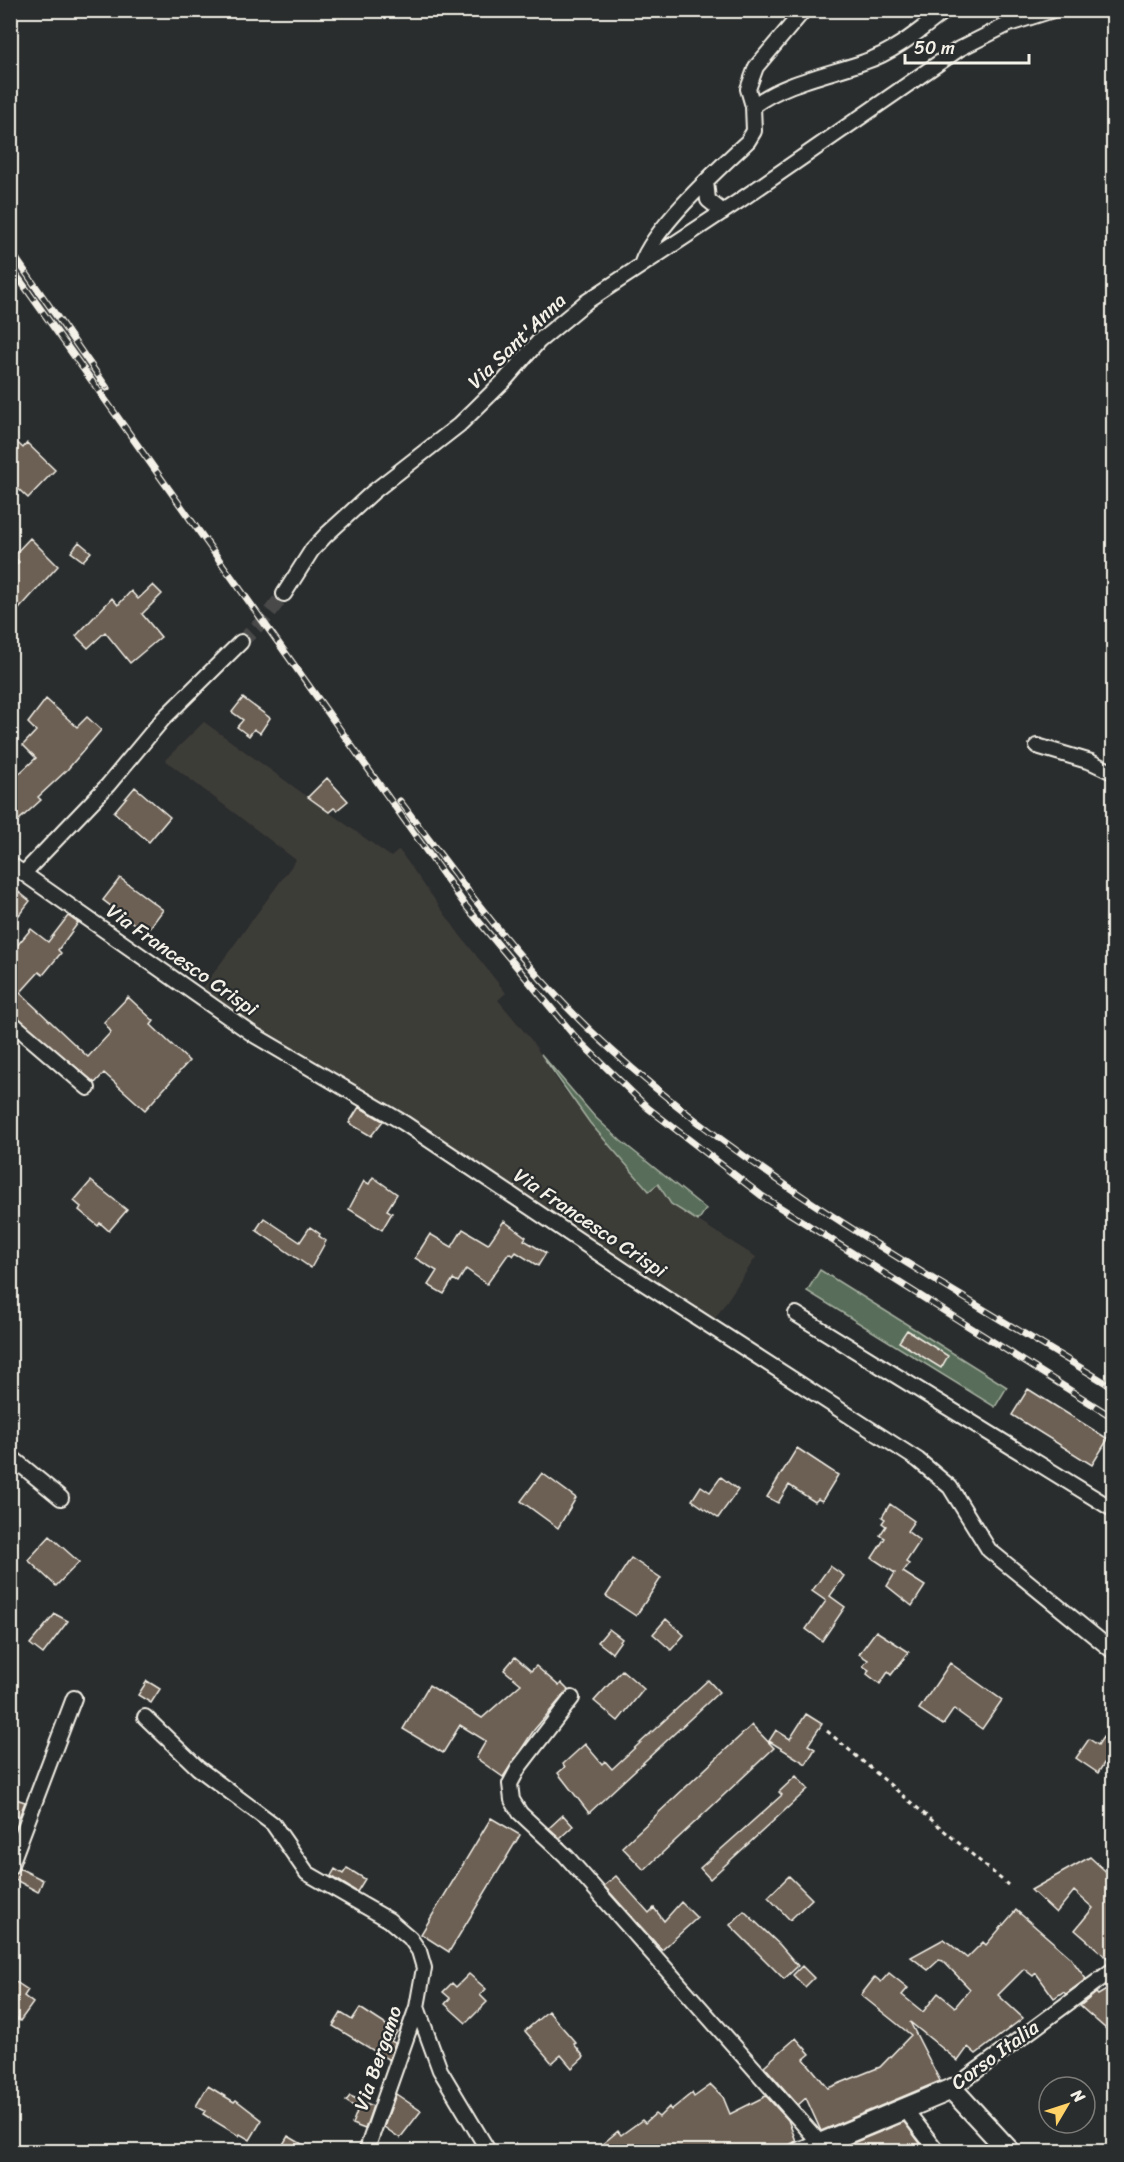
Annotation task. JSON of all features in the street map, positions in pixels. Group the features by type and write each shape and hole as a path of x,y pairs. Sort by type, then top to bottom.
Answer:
{"street":[{"name":"Via Sant'Anna","path":"285,594 312,550 326,535 373,492 459,425 561,321 641,265 651,244 706,182 748,141 754,131 753,106 748,89 756,67 804,10"},
{"path":"753,106 764,98 819,75 866,62 896,47 946,10"},
{"path":"641,265 723,212 959,49 1009,24 1053,10"},
{"path":"706,182 708,200 723,212"},
{"path":"24,873 108,785 163,719 241,642"},
{"path":"1037,746 1091,762 1113,772"},
{"name":"Via Francesco Crispi","path":"10,864 254,1035 404,1123 634,1277 918,1460 950,1487 989,1550 1113,1652"},
{"path":"10,1021 88,1088"},
{"path":"796,1314 1113,1510"},
{"path":"10,1456 62,1498"},
{"path":"10,1868 74,1698"},
{"path":"572,1698 519,1767 510,1784 512,1800 520,1814 574,1865 820,2143"},
{"name":"Via Bergamo","path":"145,1717 198,1768 273,1824 307,1873 389,1920 410,1938 419,1951 424,1976 417,2007 366,2151"},
{"name":"Corso Italia","path":"801,2151 952,2089 1113,1969"},
{"path":"417,2007 440,2070 489,2151"},
{"path":"952,2089 1010,2151"},
{"path":"904,2109 938,2151"}],"path":[{"path":"827,1731 1008,1885"}],"shaded area":[{"path":"204,722 391,857 399,850 459,934 506,993 498,1000 532,1041 561,1086 649,1191 658,1183 671,1204 756,1257 710,1326 197,996 296,860 165,760"}],"green space":[{"path":"541,1054 595,1117 621,1141 706,1209 698,1221 671,1204 658,1184 649,1191 590,1123"},
{"path":"820,1270 1007,1387 995,1407 807,1291"}],"building":[{"path":"10,436 23,448 27,443 55,470 28,498 10,481"},
{"path":"30,538 58,566 19,609 10,601 10,570 19,562 13,556"},
{"path":"79,542 91,552 83,561 71,552"},
{"path":"153,585 162,594 142,614 161,637 130,663 105,632 88,648 76,636 112,598 118,605 131,591 138,599"},
{"path":"243,698 270,718 260,733 254,729 249,736 237,727 243,720 232,712"},
{"path":"46,699 77,727 87,717 101,730 67,770 38,797 41,800 10,828 10,782 36,758 23,745 36,731 28,723"},
{"path":"327,778 348,801 337,810 334,808 329,812 308,797"},
{"path":"135,787 170,817 149,842 114,812"},
{"path":"120,878 163,910 146,933 103,900"},
{"path":"16,890 30,901 19,915 10,908 10,897"},
{"path":"68,916 78,923 58,950 61,953 43,975 39,972 20,993 88,1057 111,1032 104,1022 128,997 154,1021 151,1025 189,1061 145,1110 104,1073 95,1083 10,1012 10,954 31,929 48,942"},
{"path":"359,1107 383,1121 371,1136 349,1123"},
{"path":"373,1177 397,1194 387,1210 392,1213 382,1230 349,1209 364,1181 369,1184"},
{"path":"91,1181 127,1210 109,1231 100,1223 98,1226 79,1210 81,1207 74,1201"},
{"path":"264,1218 300,1242 310,1227 320,1234 319,1236 326,1241 311,1268 256,1230"},
{"path":"504,1221 526,1237 524,1240 546,1253 538,1266 516,1252 513,1256 509,1253 487,1284 466,1269 458,1282 453,1279 444,1294 428,1285 437,1271 415,1258 430,1234 452,1247 463,1229 488,1244"},
{"path":"907,1330 948,1356 941,1368 899,1342"},
{"path":"1028,1389 1108,1439 1092,1465 1012,1415"},
{"path":"797,1448 838,1475 822,1501 818,1499 815,1502 789,1485 778,1503 767,1497"},
{"path":"542,1473 576,1498 558,1528 521,1501"},
{"path":"721,1477 738,1490 718,1518 692,1500 701,1486 710,1492"},
{"path":"890,1504 914,1521 907,1531 920,1541 906,1562 909,1564 903,1572 925,1586 912,1606 887,1586 895,1573 872,1558 885,1538 880,1535 886,1526 882,1523 885,1519 882,1517"},
{"path":"50,1536 79,1562 56,1586 28,1560"},
{"path":"631,1558 661,1578 636,1616 606,1596"},
{"path":"830,1566 844,1576 830,1596 845,1607 822,1641 806,1629 826,1601 812,1591"},
{"path":"55,1614 68,1621 43,1654 30,1644"},
{"path":"666,1619 684,1635 671,1650 653,1634"},
{"path":"609,1629 622,1639 612,1653 598,1642"},
{"path":"876,1631 909,1652 891,1675 888,1672 880,1684 867,1674 869,1670 863,1666 868,1660 859,1654"},
{"path":"515,1657 531,1671 536,1666 559,1686 561,1683 568,1690 534,1730 503,1777 476,1758 486,1741 460,1725 443,1753 403,1729 429,1685 482,1718 521,1684 504,1670"},
{"path":"950,1663 1002,1700 982,1729 954,1709 943,1725 919,1709"},
{"path":"622,1670 644,1689 618,1721 594,1701"},
{"path":"708,1680 719,1692 589,1813 558,1773 565,1767 563,1764 585,1744 602,1764 605,1761 612,1769"},
{"path":"147,1681 160,1689 151,1703 138,1695"},
{"path":"806,1714 822,1724 808,1745 815,1749 806,1764 769,1741 776,1730 790,1739"},
{"path":"752,1725 774,1748 644,1870 622,1847"},
{"path":"1103,1737 1113,1744 1113,1749 1098,1773 1076,1758 1089,1739 1098,1745"},
{"path":"796,1776 808,1789 710,1879 700,1868 782,1795 779,1792"},
{"path":"10,1797 25,1802 19,1817 10,1813"},
{"path":"563,1815 573,1826 560,1838 549,1828"},
{"path":"491,1818 520,1835 449,1952 421,1934"},
{"path":"1090,1857 1113,1878 1113,1960 1111,1961 1075,1930 1093,1908 1074,1891 1056,1913 1031,1890"},
{"path":"19,1868 43,1880 38,1892 12,1878"},
{"path":"347,1868 365,1879 357,1892 331,1876 335,1869 343,1874"},
{"path":"616,1876 649,1913 654,1908 664,1921 681,1902 697,1918 662,1950 604,1886"},
{"path":"789,1876 812,1899 790,1920 768,1897"},
{"path":"1016,1910 1070,1957 1086,1979 1066,1994 1063,1992 1054,1998 1036,1973 1033,1976 1024,1969 998,1995 1023,2018 976,2054 968,2047 958,2061 910,2022 940,2081 821,2131 806,2098 798,2105 764,2066 796,2038 810,2054 804,2059 828,2088 880,2067 911,2035 861,1995 875,1977 881,1982 889,1973 908,1988 902,1995 923,2012 938,1993 955,2007 970,1989 943,1961 939,1960 928,1970 911,1957 944,1939 967,1958 983,1942 986,1945"},
{"path":"744,1911 780,1945 798,1966 784,1979 730,1925"},
{"path":"802,1966 814,1978 805,1987 793,1975"},
{"path":"469,1974 486,1989 480,1995 487,2002 466,2023 445,2004 450,1998 443,1992 452,1983 456,1987"},
{"path":"10,1978 28,1990 24,1996 33,2003 20,2021 10,2015"},
{"path":"1113,1986 1113,2035 1080,2006 1096,1993 1098,1995"},
{"path":"360,2008 397,2032 391,2041 395,2043 389,2060 333,2026 341,2013 352,2020"},
{"path":"548,2011 576,2043 574,2044 584,2057 572,2068 561,2055 552,2063 525,2031"},
{"path":"711,2085 723,2097 730,2114 766,2096 788,2120 796,2141 781,2150 780,2147 769,2151 594,2151 618,2131 621,2135 642,2120 645,2123 655,2114 659,2117 669,2107 671,2110 692,2093 694,2097"},
{"path":"208,2086 234,2102 236,2100 262,2120 250,2140 240,2134 239,2136 203,2114 205,2111 196,2106"},
{"path":"396,2094 421,2111 400,2138 384,2127"},
{"path":"350,2096 373,2106 365,2129 352,2124 358,2109 346,2101"},
{"path":"904,2122 926,2151 844,2151 841,2148"},
{"path":"288,2136 314,2151 279,2151"}],"tunnel":[{"path":"241,642 263,621 284,594"}],"railway":[{"path":"10,250 107,388"},
{"path":"10,266 465,905 577,1039 648,1108 762,1196 1114,1418"},
{"path":"400,801 491,920 540,978 592,1032 651,1084 713,1133 843,1223 1114,1388"}]}
